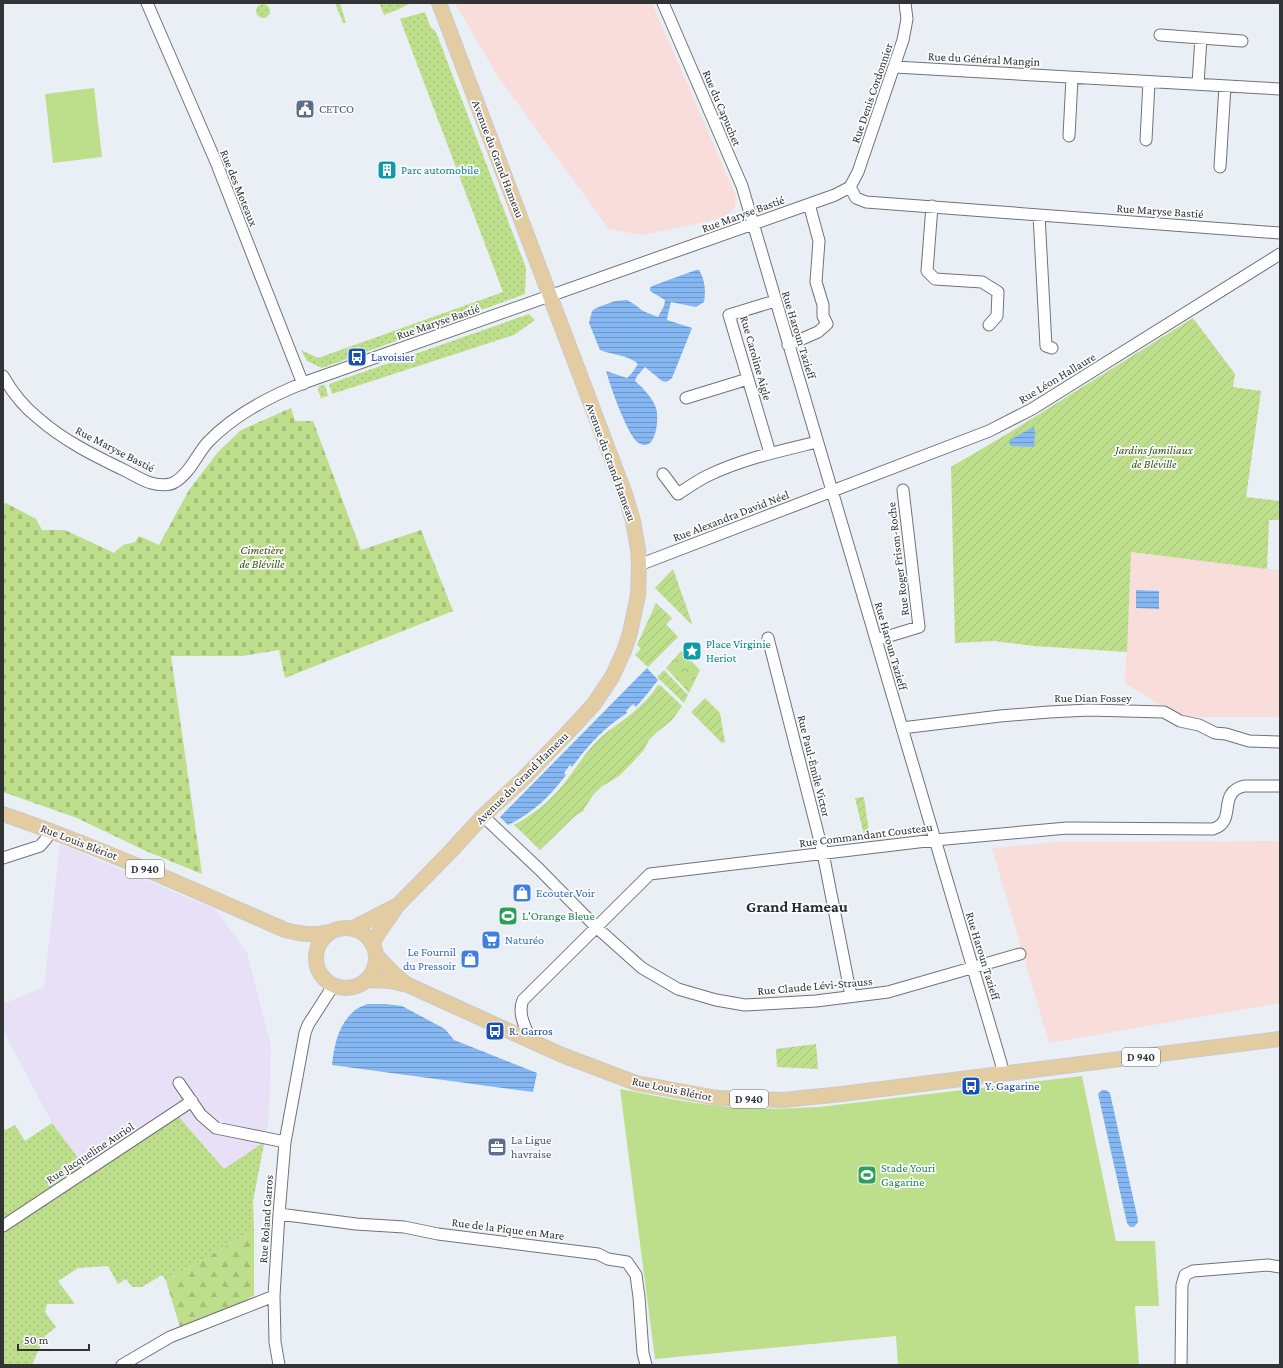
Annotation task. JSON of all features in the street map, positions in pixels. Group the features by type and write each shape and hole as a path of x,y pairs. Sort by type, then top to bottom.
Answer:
{"main road":[{"name":"Avenue du Grand Hameau","path":"374,950 375,938 397,906 483,816 523,779 572,728 587,712 607,686 624,651 630,633 638,595 639,565 635,531 625,494 439,3"},
{"name":"Rue Louis Blériot","path":"3,814 51,830 123,859 285,930 306,935 318,935 329,932"},
{"name":"Avenue du Grand Hameau","path":"354,928 397,906"},
{"path":"345,927 354,928 368,937 374,950 374,968 367,980 354,987 347,988 333,986 319,973 315,954 318,945 322,938 329,932 345,927"},
{"name":"Rue Louis Blériot","path":"285,930 315,954"},
{"name":"Rue Louis Blériot","path":"374,950 394,974 408,985"},
{"name":"Rue Louis Blériot","path":"367,980 390,981 408,985 562,1055 636,1083 717,1098 783,1100 1003,1074"},
{"name":"D 940","path":"1003,1074 1280,1039"}],"street":[{"name":"Rue des Moteaux","path":"147,3 216,162 303,384"},
{"name":"Rue du Capuchet","path":"663,3 742,186 753,225"},
{"name":"Rue Denis Cordonnier","path":"850,188 858,172 904,40 907,19 905,3"},
{"path":"1160,35 1242,40"},
{"path":"1198,84 1201,38"},
{"name":"Rue du Général Mangin","path":"895,67 1280,89"},
{"path":"1069,136 1072,78"},
{"path":"1146,140 1149,82"},
{"path":"1220,167 1225,86"},
{"name":"Rue Maryse Bastié","path":"3,376 24,405 37,418 58,434 95,456 150,483 162,484 175,482 187,471 208,442 236,417 279,393 753,225 850,188 856,198 866,202 1280,233"},
{"path":"788,345 818,332 827,324 816,282 819,241 809,204"},
{"path":"932,206 927,271 935,279 982,282 998,292 997,316 989,325"},
{"path":"1039,215 1046,346 1052,348"},
{"name":"Rue Haroun Tazieff","path":"753,225 1003,1074"},
{"name":"Rue Léon Hallaure","path":"832,491 989,431 1032,409 1280,254"},
{"name":"Rue Caroline Aigle","path":"770,453 728,315 775,301"},
{"path":"686,398 748,379"},
{"path":"663,474 678,494 706,476 737,464 770,453 817,442"},
{"name":"Rue Roger Frison-Roche","path":"876,640 919,627 903,490"},
{"name":"Rue Alexandra David Néel","path":"639,565 832,491"},
{"name":"Rue Paul-Émile Victor","path":"768,638 823,853 851,996"},
{"name":"Rue Dian Fossey","path":"902,728 1049,712 1089,710 1164,712 1180,721 1199,725 1215,733 1226,734 1249,740 1280,742"},
{"name":"Rue Commandant Cousteau","path":"531,1041 524,1026 521,1012 520,1006 523,1000 650,874 935,840 1067,828 1213,829 1220,826 1226,819 1228,801 1233,791 1244,786 1280,786"},
{"name":"Rue Claude Lévi-Strauss","path":"483,816 540,870 596,927 642,968 678,989 716,1000 745,1005 816,1001 888,992 1020,954"},
{"path":"3,858 40,846 51,830"},
{"name":"Rue Roland Garros","path":"279,1365 275,1342 274,1296 285,1142 305,1033 308,1025 333,986"},
{"path":"179,1083 201,1115 216,1128 285,1142"},
{"name":"Rue Jacqueline Auriol","path":"3,1226 192,1101"},
{"name":"Rue de la Pique en Mare","path":"279,1214 356,1224 404,1227 438,1234 598,1254 608,1259 627,1262 636,1275 643,1353 646,1365"},
{"path":"1181,1365 1182,1284 1185,1275 1193,1271 1268,1265 1280,1267"},
{"path":"122,1365 170,1338 274,1296"}],"shaded area":[{"path":"455,3 652,3 736,196 735,206 728,215 714,220 642,235 609,229 497,75"},
{"path":"1131,552 1280,570 1280,717 1179,717 1125,683"},
{"path":"1280,841 1280,1003 1049,1043 992,848 1055,842"},
{"path":"60,844 215,909 247,953 271,1046 269,1117 264,1144 261,1144 224,1169 84,1166 52,1123 3,1030 3,1004 44,987"}],"green space":[{"path":"335,3 340,3 346,23 343,23"},
{"path":"379,3 411,3 384,15"},
{"path":"263,4 268,6 270,11 268,16 263,18 258,16 256,11 258,6"},
{"path":"425,12 430,26 436,32 526,268 525,294 322,368 307,361 301,350 318,358 503,292 400,19"},
{"path":"94,88 102,157 53,163 45,94"},
{"path":"529,314 535,320 514,335 332,394 329,384"},
{"name":"Jardins familiaux de Bléville","path":"1193,318 1235,374 1233,387 1261,391 1246,497 1280,501 1280,520 1269,520 1267,569 1131,552 1127,652 1034,646 994,641 955,643 951,467 1007,434"},
{"path":"325,385 328,396 321,398 318,390 319,386"},
{"name":"Cimetière de Bléville","path":"291,408 295,421 313,421 361,550 421,530 453,611 285,678 279,650 242,656 171,656 202,874 146,851 77,818 3,792 3,504 6,503 36,519 42,530 65,530 114,553 123,545 135,542 139,536 159,545 189,490 218,452 241,430"},
{"path":"673,569 692,623 691,624 655,588"},
{"path":"656,603 672,618 666,624 678,637 648,667 635,655 641,649 637,645"},
{"path":"681,651 700,670 689,693 666,668"},
{"path":"664,670 688,695 684,703 657,677"},
{"path":"660,685 682,706 672,720 649,740 643,751 619,776 601,787 593,795 583,811 575,816 540,850 514,825 533,813 551,798 597,741 634,712 657,686"},
{"path":"705,698 720,713 725,742 722,743 691,712"},
{"path":"864,797 870,839 865,839 855,798"},
{"path":"816,1044 818,1069 777,1067 776,1049"},
{"name":"Stade Youri Gagarine","path":"1082,1076 1116,1241 1155,1241 1159,1306 1135,1306 1139,1365 898,1365 896,1336 655,1359 620,1089 682,1101 728,1107 781,1109 819,1107"},
{"path":"178,1116 224,1169 261,1144 264,1144 253,1201 254,1232 248,1233 166,1281 162,1275 142,1287 132,1287 126,1279 118,1284 108,1266 78,1268 58,1281 75,1304 47,1304 45,1312 56,1327 45,1336 32,1365 3,1365 3,1127 5,1130 15,1125 25,1141 52,1123 84,1166"},
{"path":"254,1232 254,1295 241,1303 180,1327 166,1281 248,1233"}],"water":[{"path":"699,270 704,282 704,302 696,307 671,302 668,314 667,320 692,328 672,378 665,382 662,381 645,367 637,376 635,381 650,397 657,412 655,435 649,444 643,445 636,441 627,427 606,371 627,378 638,364 625,357 600,350 589,323 592,311 615,301 627,300 643,311 658,317 664,306 665,300 650,291 650,288"},
{"path":"1034,427 1034,447 1012,446 1009,444 1010,440"},
{"path":"1136,590 1159,591 1159,609 1136,608"},
{"path":"647,668 658,680 636,707 633,704 626,711 627,713 611,724 597,737 572,767 570,765 564,773 566,775 554,790 533,810 517,821 508,825 500,817"},
{"path":"367,1004 402,1006 445,1029 454,1040 537,1073 533,1092 332,1065 338,1036 344,1023 355,1010"},
{"path":"1102,1090 1106,1090 1110,1093 1138,1220 1134,1227 1130,1227 1127,1223 1098,1094"}],"place":[{"name":"CETCO","path":"305,109"},
{"name":"Parc automobile","path":"387,170"},
{"name":"Lavoisier","path":"357,357"},
{"name":"Place Virginie Heriot","path":"692,651"},
{"name":"Ecouter Voir","path":"522,893"},
{"name":"L'Orange Bleue","path":"508,916"},
{"name":"Naturéo","path":"491,940"},
{"name":"Le Fournil du Pressoir","path":"470,959"},
{"name":"R. Garros","path":"495,1031"},
{"name":"Y. Gagarine","path":"971,1086"},
{"name":"La Ligue havraise","path":"497,1147"},
{"name":"Stade Youri Gagarine","path":"867,1175"}],"district":[{"name":"Grand Hameau","path":"797,906"}]}
